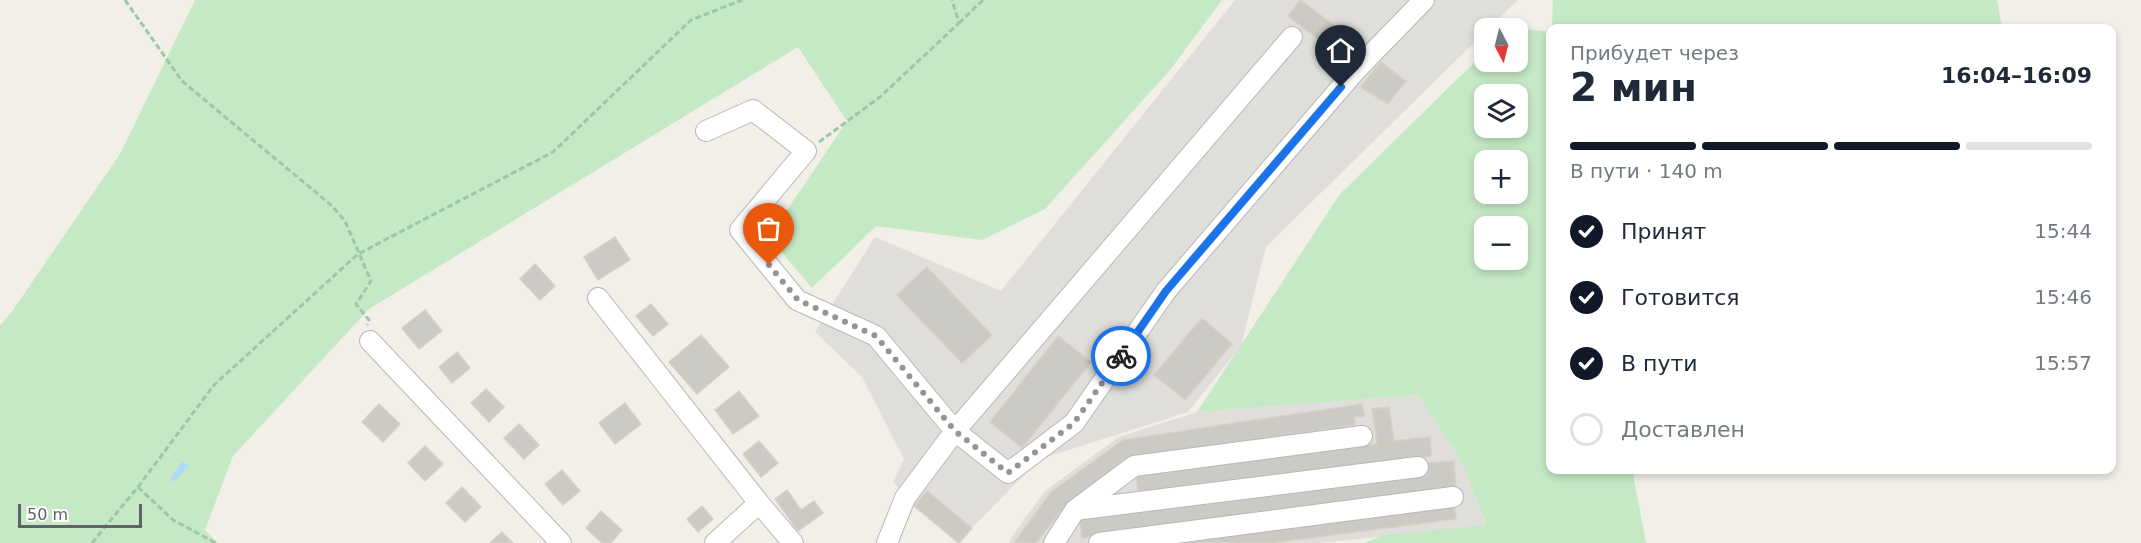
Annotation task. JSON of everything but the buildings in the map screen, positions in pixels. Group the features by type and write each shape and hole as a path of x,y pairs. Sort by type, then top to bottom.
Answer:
{"street":[{"path":"706,131 753,110 806,151 740,230 798,300 876,336 955,431 1008,473 1074,423 1166,291 1356,70 1424,0"},
{"path":"887,543 905,498 955,431 1292,37"},
{"path":"598,298 793,543"},
{"path":"370,341 561,543"},
{"path":"1054,543 1075,510 1134,466 1362,436"},
{"path":"1075,510 1418,466"},
{"path":"1100,543 1453,497"},
{"path":"715,543 759,503"}],"path":[{"path":"124,0 182,81 331,205 345,221 371,281 356,304 369,320 366,330 370,341"},
{"path":"92,543 138,487 214,385 358,254 553,152 692,20 742,0"},
{"path":"952,0 959,23"},
{"path":"806,151 880,97 982,0"},
{"path":"138,487 174,520 216,543"}],"shaded area":[{"path":"1235,0 1518,0 1499,18 1474,18 1474,43 1266,247 1241,346 1188,412 1040,459 957,543 914,506 893,482 904,459 862,377 815,332 875,237 1001,291"},
{"path":"1418,395 1460,459 1486,526 1319,543 1009,543 1045,491 1119,437 1197,412"}],"green space":[{"path":"195,0 1222,0 1170,70 1045,209 982,240 876,226 812,288 769,237 847,121 798,47 369,309 233,456 205,530 218,543 0,543 0,325 11,313 120,154"},
{"path":"1553,0 1997,0 2001,24 1552,24"},
{"path":"1528,29 1546,31 1546,474 1634,474 1646,543 1364,543 1384,535 1486,525 1460,459 1418,395 1197,412 1340,194 1474,63 1474,72 1528,72"}],"water":[{"path":"182,462 189,465 174,482 171,478"}],"way so far":[{"path":"769,265 798,300 876,336 955,431 1008,473 1074,423 1121,356"}],"route":[{"path":"1121,356 1166,291 1341,87"}]}
